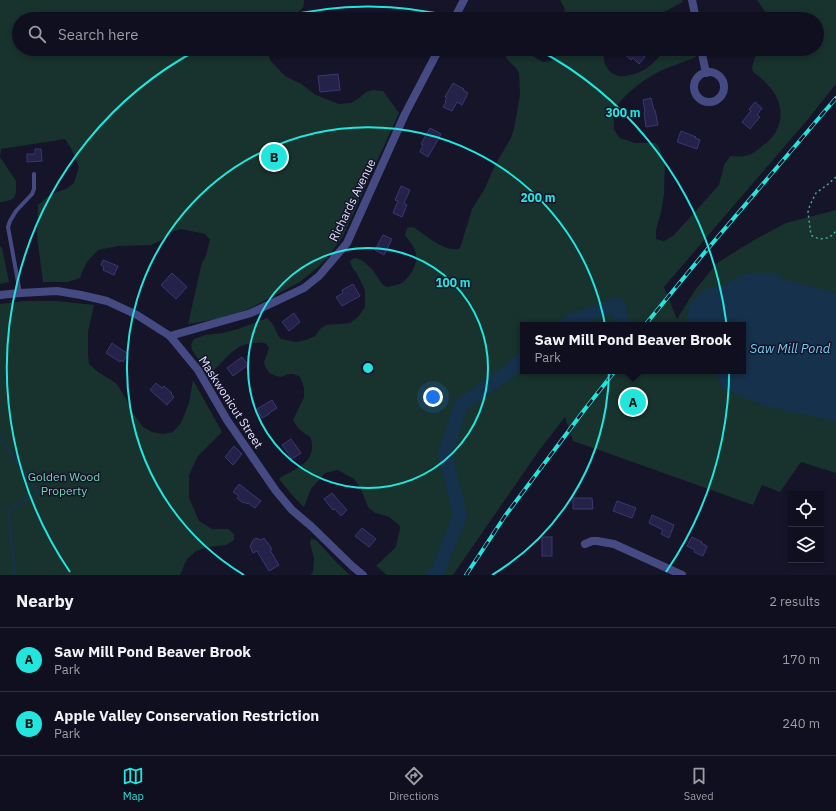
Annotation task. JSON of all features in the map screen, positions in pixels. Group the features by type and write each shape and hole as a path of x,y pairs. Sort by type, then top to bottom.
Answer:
{"street":[{"path":"458,12 464,0"},
{"path":"692,0 695,12"},
{"name":"Richards Avenue","path":"170,336 251,313 304,288 319,276 347,243 406,114 435,56"},
{"path":"702,56 706,73"},
{"name":"Maskwonicut Street","path":"0,295 57,291 107,301 137,315 170,336 198,370 228,420 276,491 292,510 363,575"},
{"path":"585,544 592,541 614,544 682,575"}],"lane":[{"path":"20,293 8,227 16,211 32,194 34,189 34,174"}],"path":[{"path":"836,177 816,193 808,212 811,235 815,238 828,238 836,231"}],"green space":[{"path":"0,0 304,0 301,10 298,12 12,12 12,56 269,56 270,60 285,76 301,84 316,95 339,104 351,103 366,92 373,90 383,91 399,113 343,236 328,257 317,268 300,282 249,309 218,319 188,324 202,262 205,258 210,240 205,234 181,229 171,232 160,241 151,245 118,246 98,250 87,262 80,278 68,282 43,282 37,236 38,205 51,194 66,189 74,183 79,167 72,150 65,139 1,149 0,157"},
{"path":"560,0 682,0 683,2 664,12 564,12 564,7"},
{"path":"757,0 836,0 836,84 808,119 664,287 677,319 695,290 717,263 754,240 786,223 836,210 836,473 801,462 780,492 762,485 753,505 573,441 565,417 538,452 453,575 387,575 376,566 396,547 400,528 399,525 389,517 375,513 368,507 360,487 354,479 338,470 325,473 311,489 304,507 293,496 279,479 304,464 308,460 312,449 312,441 310,437 299,429 293,420 304,397 304,388 300,377 294,374 288,374 281,377 269,373 264,362 269,348 267,345 262,343 245,344 237,348 208,374 192,350 191,344 194,339 205,335 223,333 238,329 267,318 272,323 281,339 296,342 306,340 315,336 320,329 326,325 350,323 358,317 365,307 365,290 352,267 350,262 352,259 356,258 363,261 373,270 382,284 387,287 403,282 411,274 415,266 416,254 413,246 405,235 407,228 415,228 443,246 455,249 460,248 472,209 484,190 495,165 511,138 514,129 520,95 519,73 506,56 532,56 543,62 551,61 556,56 604,56 604,61 609,71 618,76 622,76 634,74 644,70 660,56 696,56 661,71 645,80 623,99 618,105 614,115 614,130 620,138 635,143 655,143 659,147 665,163 664,194 656,230 656,239 664,241 674,235 719,185 724,165 730,156 744,156 752,154 767,142 776,131 780,118 779,103 769,86 753,72 752,67 755,57 824,56 824,12 765,12"},
{"path":"0,157 16,181 15,196 11,200 1,202 0,202"},
{"path":"0,246 2,248 9,282 0,284"},
{"name":"Golden Wood Property","path":"23,301 57,301 94,305 88,332 89,364 98,372 116,383 132,412 143,427 152,432 163,434 173,432 181,423 189,403 193,380 222,432 198,456 189,475 189,498 199,521 212,529 228,529 234,534 234,540 226,545 209,547 196,551 187,559 180,575 0,575 0,304"},
{"path":"311,539 316,540 350,575 310,575 313,572 314,558 310,543"}],"water":[{"name":"Saw Mill Pond","path":"752,273 774,273 783,279 836,293 836,422 767,407 722,388 717,374 746,374 746,322 687,322 688,311 690,304 702,291 708,288 722,286 742,275"}],"building":[{"path":"627,56 645,57 639,64 633,58 631,60"},
{"path":"338,74 340,90 320,92 318,76"},
{"path":"453,83 468,93 462,105 457,102 452,111 443,107 447,98 445,97"},
{"path":"651,98 658,125 646,127 643,100"},
{"path":"755,102 762,108 757,115 760,117 750,129 742,122 751,111 749,109"},
{"path":"430,128 441,134 428,157 420,152 423,145 421,144"},
{"path":"681,131 700,140 697,149 677,142"},
{"path":"35,149 41,149 42,161 27,162 27,154 35,154"},
{"path":"401,186 410,190 404,203 407,205 402,217 393,213 398,201 395,200"},
{"path":"383,235 392,239 384,255 375,250"},
{"path":"103,260 118,266 114,275 103,270 104,267 101,265"},
{"path":"172,273 187,287 176,299 161,285"},
{"path":"353,284 360,296 342,306 336,297 343,293 342,290"},
{"path":"294,313 300,322 289,331 282,322"},
{"path":"112,343 128,354 123,362 121,360 120,362 106,353"},
{"path":"242,357 248,365 233,376 227,368"},
{"path":"156,383 162,388 164,386 172,393 171,394 174,397 167,405 150,390"},
{"path":"272,400 277,408 262,418 257,409"},
{"path":"291,439 301,453 292,459 282,445"},
{"path":"234,446 242,454 233,465 225,457"},
{"path":"239,484 261,501 255,508 248,503 243,503 237,498 239,496 233,492"},
{"path":"332,493 347,510 341,516 335,509 333,510 324,499"},
{"path":"573,498 592,498 593,509 573,509"},
{"path":"617,501 636,508 632,518 613,511"},
{"path":"652,515 674,525 669,538 661,534 663,530 649,523"},
{"path":"362,528 376,539 369,547 355,536"},
{"path":"542,537 552,537 552,556 542,556"},
{"path":"692,537 707,546 703,556 694,552 695,550 687,546"},
{"path":"256,538 261,540 264,538 272,549 270,550 279,565 269,571 257,551 253,553 250,546"}],"waterway":[{"path":"569,322 618,304 621,322"},
{"path":"434,575 438,571 460,515 445,454 461,405 520,362"},
{"path":"0,435 38,493 8,510 15,575"}],"railway":[{"path":"647,322 836,98"},
{"path":"466,575 505,516 613,374"}],"place":[{"name":"Apple Valley Conservation Restriction","path":"274,157"},
{"name":"Saw Mill Pond Beaver Brook","path":"633,402"}]}
